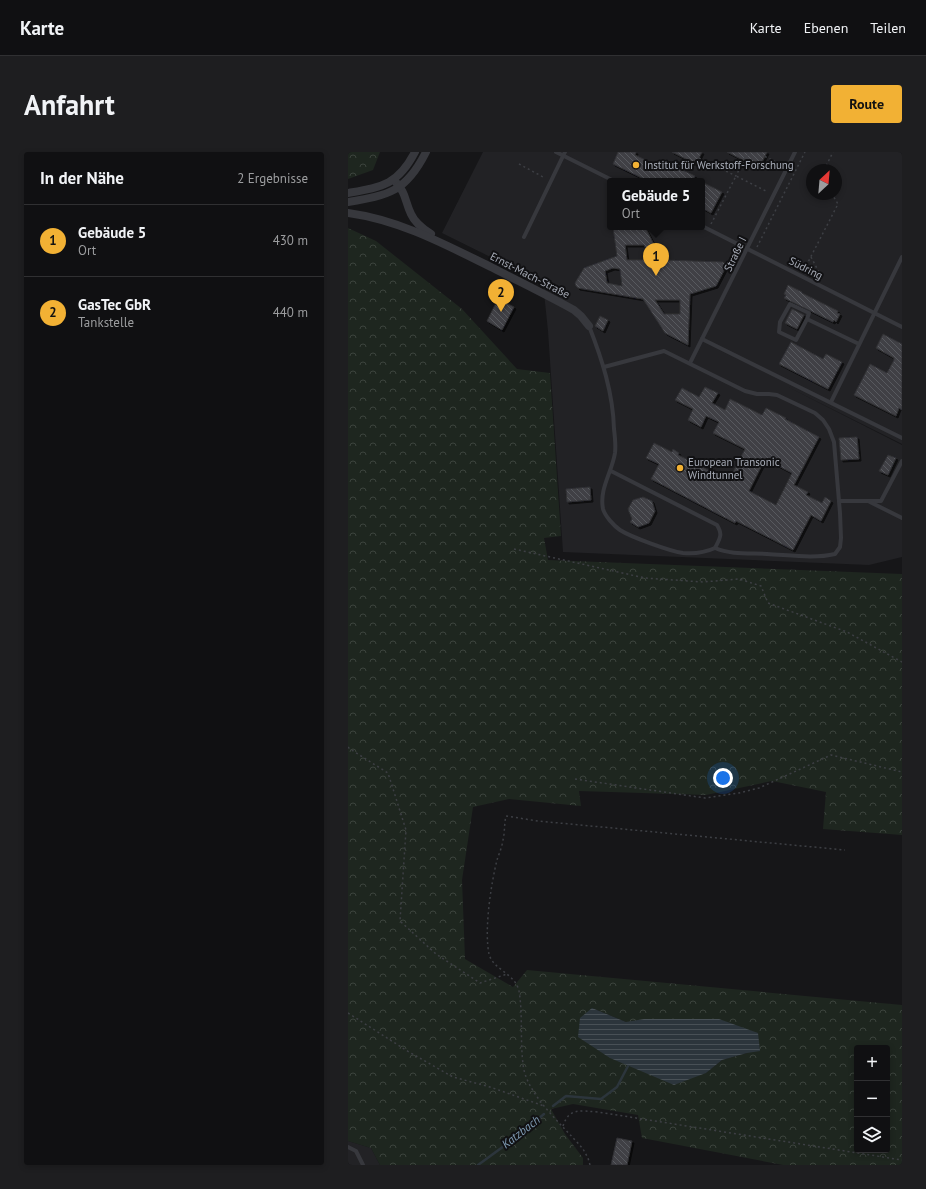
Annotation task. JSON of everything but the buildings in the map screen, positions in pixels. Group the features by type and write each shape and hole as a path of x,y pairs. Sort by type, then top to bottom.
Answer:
{"street":[{"path":"348,193 370,189 394,180 403,172 415,152"},
{"path":"348,202 378,197 400,187 410,177 426,152"},
{"name":"Ernst-Mach-Straße","path":"394,180 404,193 414,219 422,229 456,250"},
{"path":"364,215 362,207 363,200 370,189"},
{"path":"404,227 408,206"},
{"name":"Ernst-Mach-Straße","path":"348,213 364,215 404,227 456,250 574,310 582,316 589,326"}],"lane":[{"path":"556,152 564,154 608,178"},
{"name":"Straße I","path":"690,363 796,152"},
{"path":"524,237 564,154"},
{"name":"Südring","path":"705,228 902,327"},
{"path":"831,402 902,257"},
{"path":"790,304 809,313 807,319 796,340 779,332 780,322 790,304"},
{"path":"807,319 859,344"},
{"path":"589,326 604,368 612,399 614,414 615,453 611,471 603,490 603,510 619,530 643,541 682,553 705,553 715,548 720,538 721,530 717,525 611,471"},
{"path":"702,339 902,438"},
{"path":"604,368 664,351 745,391 757,394 777,395 815,413 823,420 832,435 834,442 841,538 840,547 835,554 819,556 739,553 724,552 715,548"},
{"path":"839,501 881,501 902,461"},
{"path":"870,502 902,518"},
{"path":"348,1147 356,1150 363,1165"}],"path":[{"path":"708,229 745,157 752,152"},
{"path":"756,152 782,165"},
{"path":"757,246 805,152"},
{"path":"827,164 833,152"},
{"path":"700,158 768,192"},
{"path":"519,164 551,181"},
{"path":"804,271 838,204 836,200"},
{"path":"811,257 822,278 821,280"},
{"path":"514,549 645,578 703,582 739,579 761,586 768,603 847,632 902,662"},
{"path":"348,747 388,773 406,830 400,921 436,954 480,983 507,974"},
{"path":"575,780 705,798 740,793 759,788 831,755 902,772"},
{"path":"590,1165 583,1149 532,1090 523,1065 521,1030 522,1011 518,989 515,982 493,962 490,955 488,937 490,900 497,859 503,841 506,816 538,821 845,850"},
{"path":"348,1014 409,1052 453,1077 490,1087 546,1106"},
{"path":"563,1126 566,1117 573,1112 598,1112 902,1160"}],"shaded area":[{"path":"483,152 902,152 902,444 788,387 902,445 902,557 869,565 563,552 548,331 543,283 442,233"},
{"path":"592,1008 626,1022 644,1019 719,1019 758,1033 760,1051 722,1060 706,1073 674,1085 610,1058 578,1037 580,1018"},
{"path":"348,1141 371,1148 380,1165 348,1165"}],"green space":[{"path":"348,152 380,152 373,170 348,179"},
{"path":"348,228 376,241 462,309 517,369 550,373 561,536 544,538 548,560 902,574 902,835 823,829 826,792 772,781 706,795 579,791 581,806 509,799 473,807 462,880 465,959 513,987 527,970 902,1005 902,1165 783,1165 642,1138 638,1115 573,1104 551,1109 565,1134 583,1158 583,1165 380,1165 371,1148 348,1141","holes":["592,1008 626,1022 747,1053 722,1060 706,1073"]}],"waterway":[{"name":"Katzbach","path":"553,1106 566,1096 601,1099 617,1087 628,1066"},
{"name":"Katzbach","path":"478,1165 519,1135 544,1114"}],"place":[{"name":"Institut für Werkstoff-Forschung","path":"636,165"},
{"name":"Gebäude 5","path":"656,276"},
{"name":"GasTec GbR","path":"501,312"},
{"name":"European Transonic Windtunnel","path":"680,468"}]}
